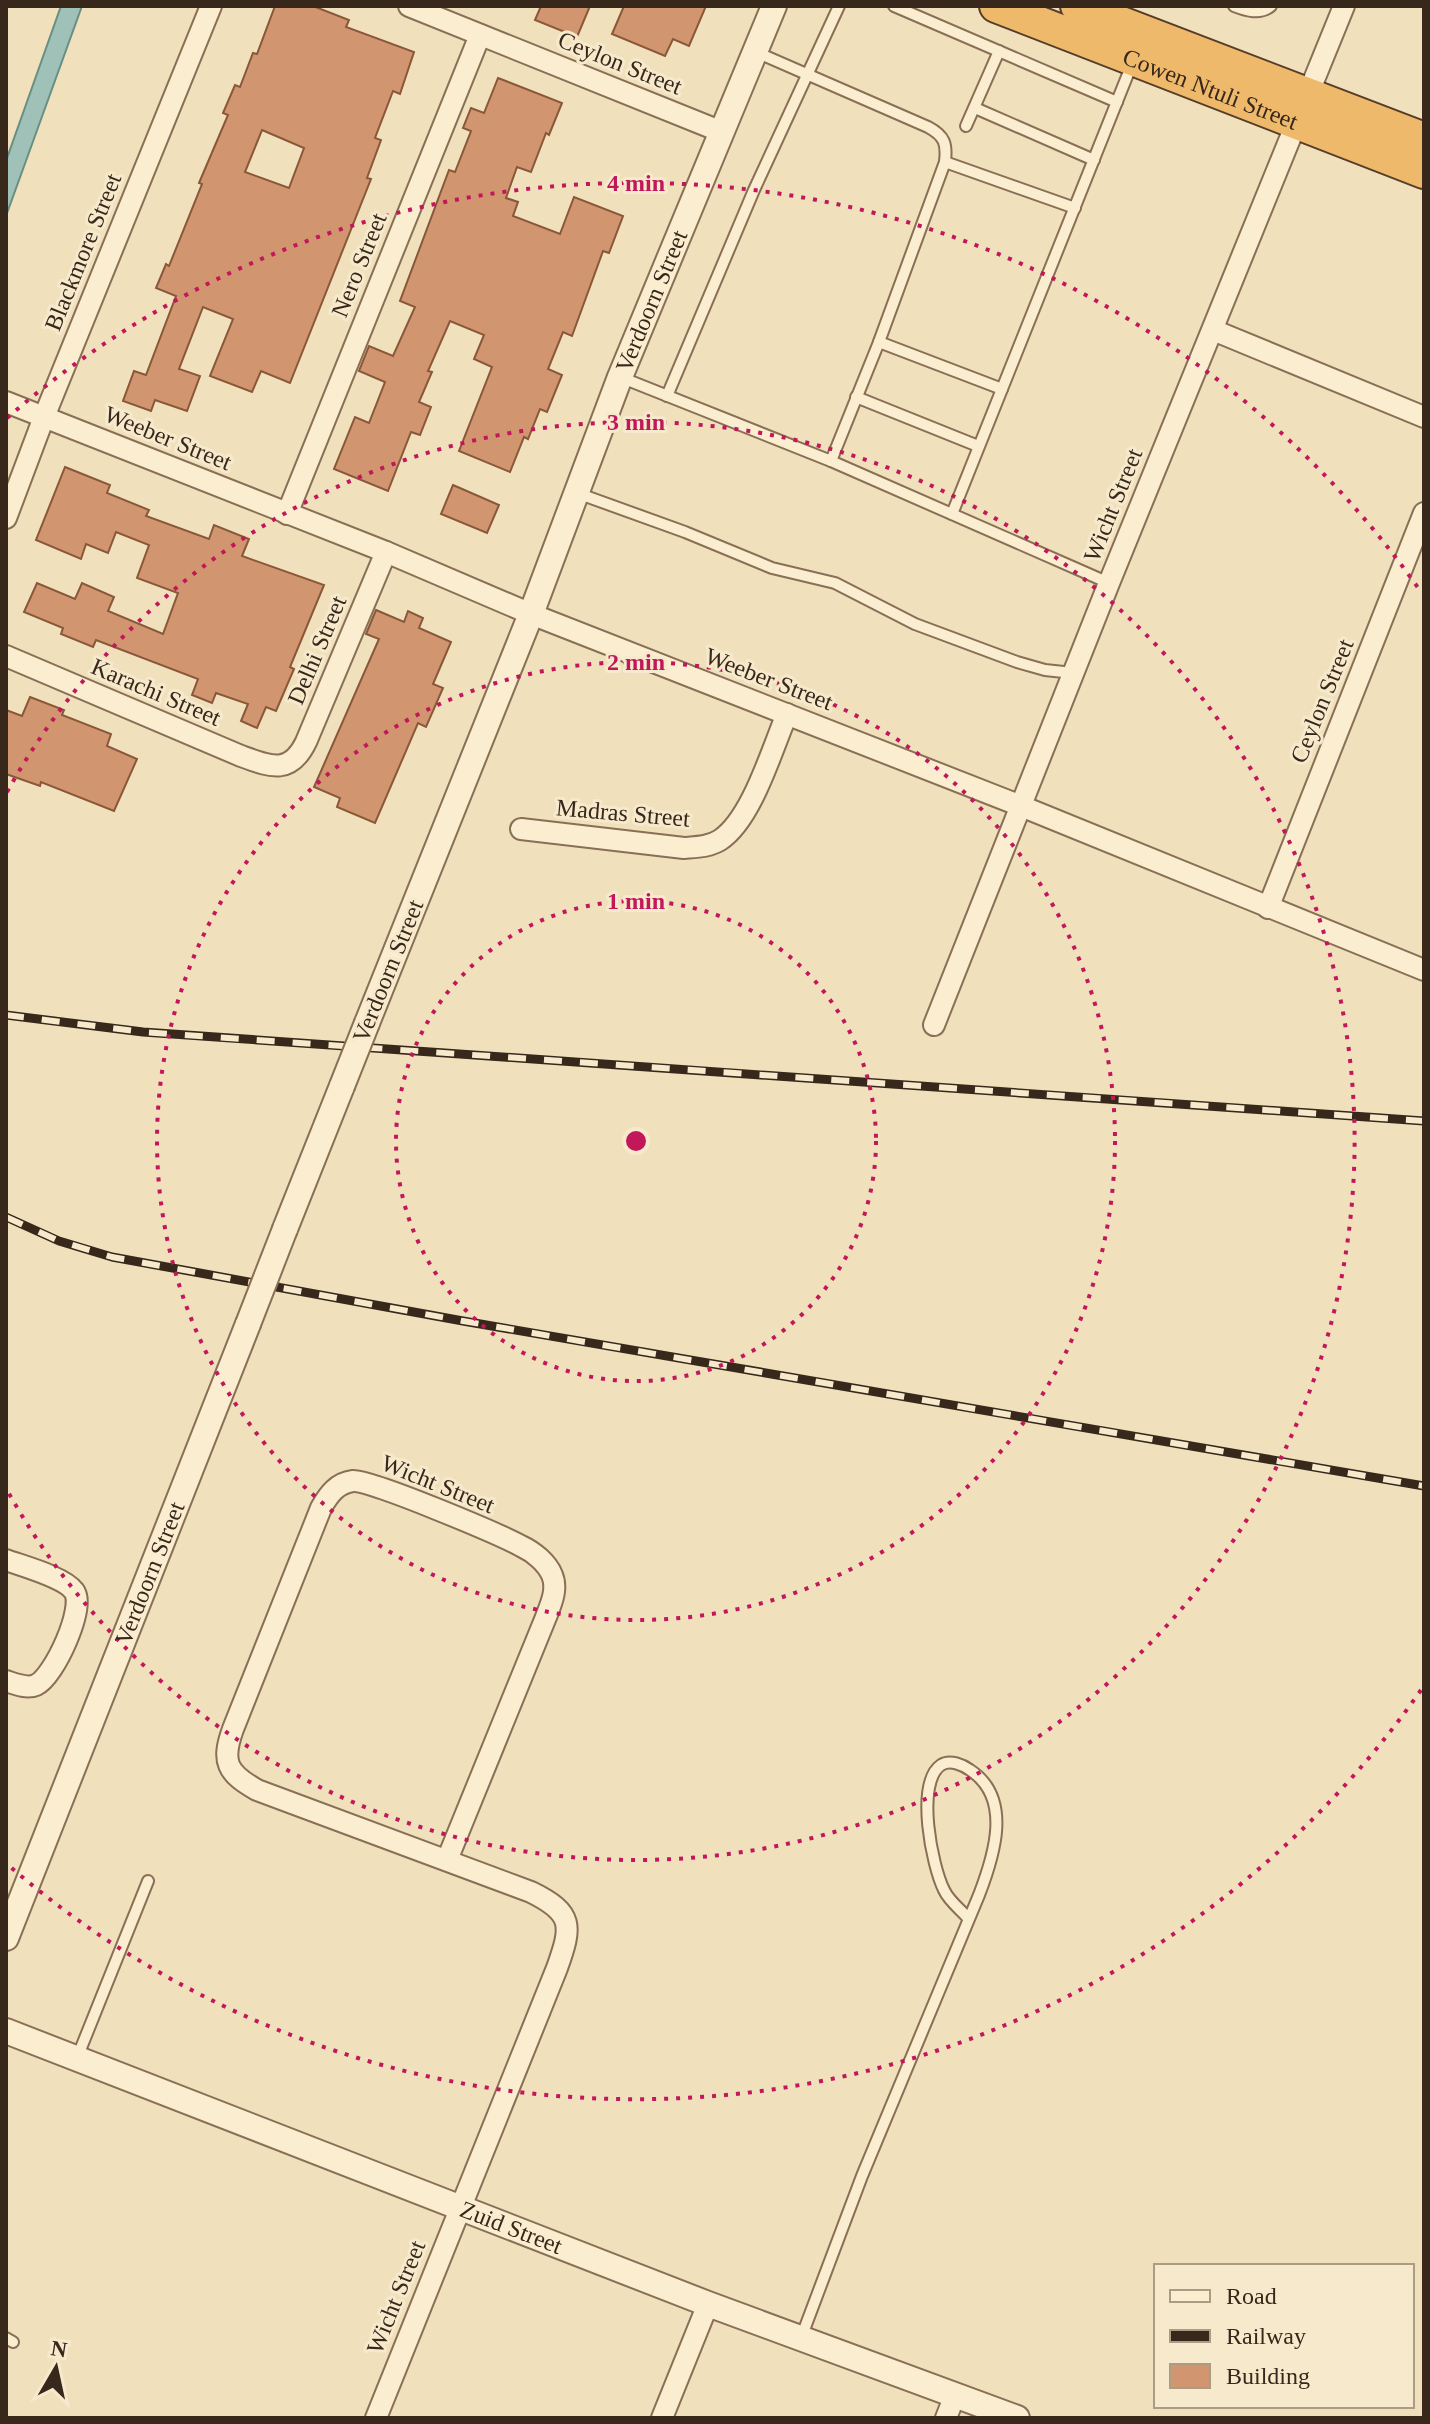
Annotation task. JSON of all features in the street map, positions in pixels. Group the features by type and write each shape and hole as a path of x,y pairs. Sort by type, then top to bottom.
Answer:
{"highway":[{"name":"Cowen Ntuli Street","path":"996,6 1139,46 1302,107 1424,139"},
{"name":"Cowen Ntuli Street","path":"1077,6 1139,46"},
{"name":"Cowen Ntuli Street","path":"1302,107 1424,172"}],"street":[{"name":"Blackmore Street","path":"6,518 211,6"},
{"name":"Ceylon Street","path":"409,6 722,132"},
{"name":"Verdoorn Street","path":"6,1938 531,614 620,377 774,6"},
{"name":"Wicht Street","path":"934,1025 1109,583 1344,6"},
{"name":"Nero Street","path":"287,514 480,35"},
{"path":"1213,330 1424,417"},
{"name":"Weeber Street","path":"6,402 1424,970"},
{"name":"Ceylon Street","path":"1268,908 1424,513"},
{"name":"Delhi Street","path":"289,764 296,759 306,742 386,552"},
{"name":"Karachi Street","path":"6,656 241,756 279,766 289,764"},
{"name":"Madras Street","path":"521,829 684,848 706,846 726,834 743,812 787,714"},
{"name":"Wicht Street","path":"376,2418 557,1968 569,1931 561,1912 551,1902 257,1790 232,1773 226,1759 233,1729 321,1508 329,1495 341,1485 356,1481 384,1489 521,1545 542,1561 554,1578 554,1593 546,1617 447,1860"},
{"path":"6,1560 52,1577 73,1590 76,1599 74,1618 51,1670 36,1685 25,1687 6,1681"},
{"name":"Zuid Street","path":"6,2031 708,2304 1017,2418"},
{"path":"662,2418 708,2304"},
{"path":"946,2418 955,2395"}],"lane":[{"path":"667,396 754,190 839,6"},
{"path":"894,6 1117,102"},
{"path":"1234,6 1255,12 1271,6"},
{"path":"952,514 1139,46"},
{"path":"966,126 999,51"},
{"path":"756,52 936,132 947,146 945,162 879,342 831,461"},
{"path":"975,108 1094,160"},
{"path":"945,162 1075,208"},
{"path":"879,342 1002,389"},
{"path":"620,377 831,461 1109,583"},
{"path":"856,397 978,446"},
{"path":"577,493 772,568 835,583 915,624 1017,662 1045,670 1073,673"},
{"path":"801,2338 862,2176 987,1874 993,1852 996,1807 987,1788 973,1771 956,1763 947,1763 941,1765 929,1784 928,1823 944,1890 968,1918"},
{"path":"77,2058 148,1881"}],"water":[{"path":"61,6 82,6 6,216 6,161"}],"building":[{"path":"275,6 313,6 349,20 346,27 414,52 400,94 393,91 375,138 381,140 367,178 371,179 290,383 261,371 252,392 210,376 233,319 203,307 179,369 200,376 187,411 155,400 151,411 123,401 134,371 146,375 176,296 156,288 166,264 169,266 202,184 199,183 228,115 223,113 235,85 240,87 253,53 257,54","holes":["262,130 304,148 289,188 245,172"]},
{"path":"541,6 590,6 577,37 535,20"},
{"path":"624,6 706,6 689,46 673,39 665,56 612,34"},
{"path":"498,78 562,103 531,172 517,167 506,198 518,202 513,216 560,234 574,197 623,216 609,253 603,251 572,336 563,332 548,369 562,375 547,412 540,409 528,439 524,437 510,472 459,451 492,367 474,359 484,335 450,321 428,371 432,372 419,402 431,407 420,435 411,432 388,491 334,469 355,417 369,423 385,382 359,371 369,346 393,356 415,307 400,301 449,170 455,172 471,131 463,128 471,108 484,113"},
{"path":"65,467 110,485 107,493 149,510 146,516 209,539 214,525 249,539 242,556 324,585 290,667 294,669 276,711 266,707 257,728 241,721 248,704 216,693 212,703 192,695 198,679 96,640 93,647 61,634 63,628 24,612 37,583 75,599 82,583 114,597 108,611 163,634 178,593 137,578 149,545 116,532 108,553 86,544 81,559 36,540"},
{"path":"453,485 499,505 487,533 441,514"},
{"path":"376,610 404,622 408,611 423,618 419,628 451,642 433,684 443,688 426,727 418,723 375,823 337,807 340,798 314,787 379,639 366,634"},
{"path":"30,697 64,710 62,715 111,734 107,746 137,759 114,811 41,782 40,786 6,774 6,710 22,716"}],"railway":[{"path":"6,1015 143,1032 1424,1121"},
{"path":"6,1217 59,1241 112,1257 463,1321 1424,1486"}]}
